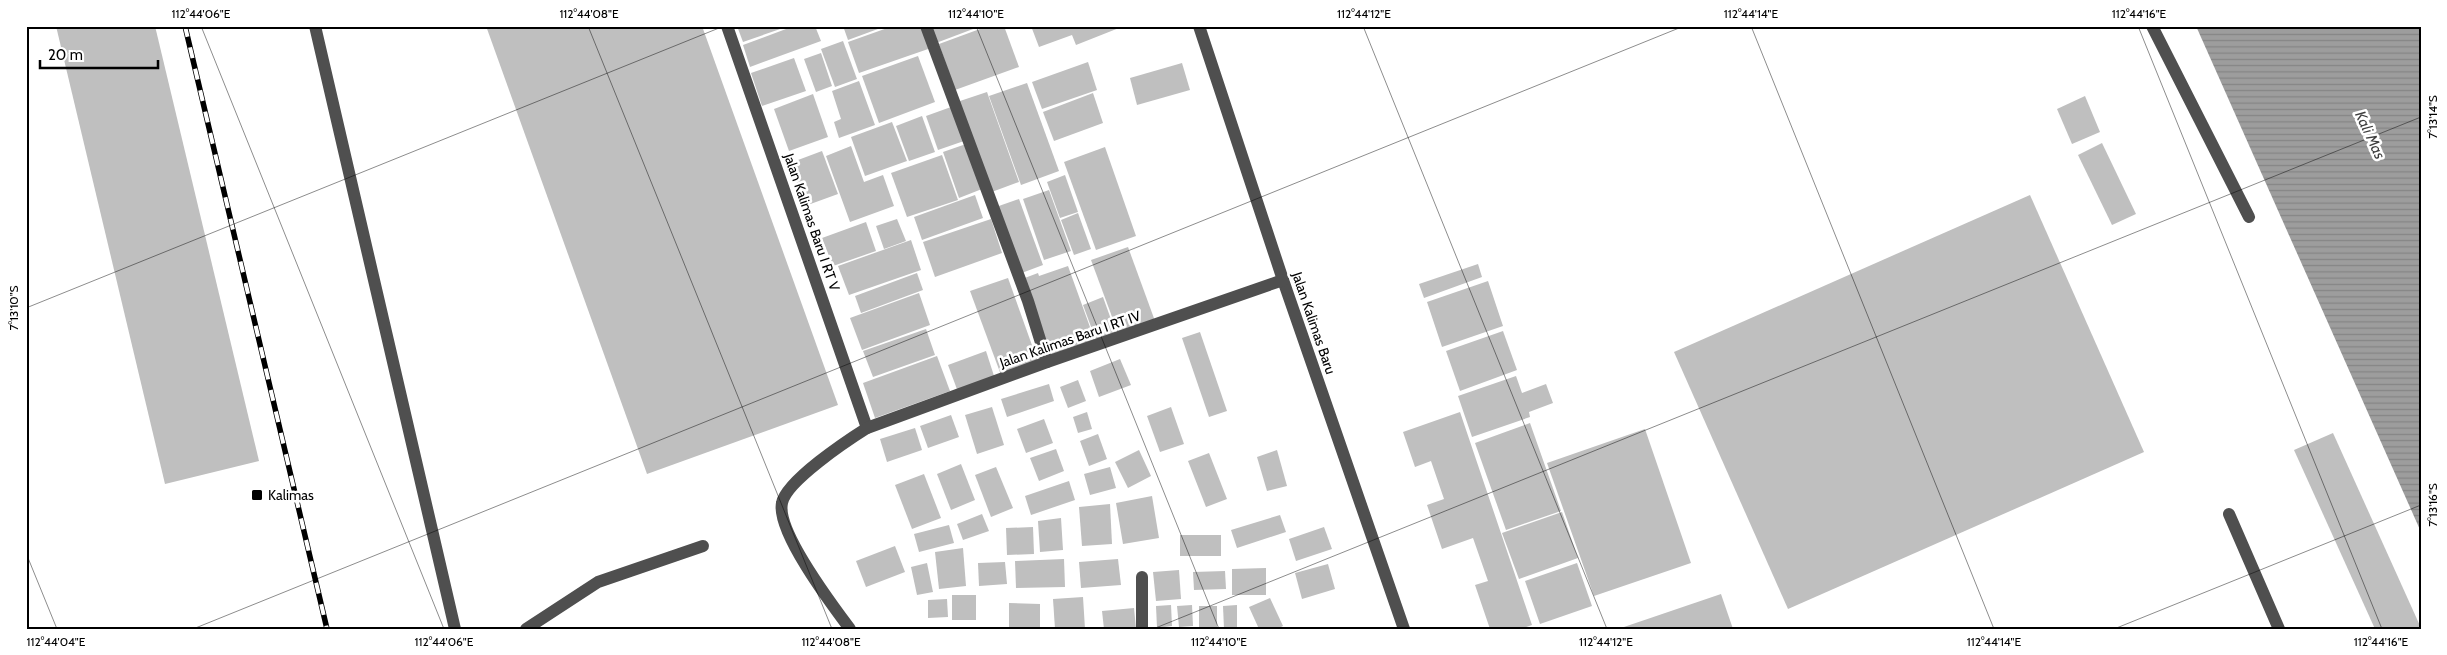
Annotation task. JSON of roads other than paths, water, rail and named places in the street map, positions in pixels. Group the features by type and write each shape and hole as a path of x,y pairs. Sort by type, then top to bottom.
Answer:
{"street":[{"path":"315,26 455,629"},
{"name":"Jalan Kalimas Baru I RT V","path":"727,26 868,428"},
{"path":"926,26 1028,301 1046,362"},
{"name":"Jalan Kalimas Baru","path":"1199,26 1283,280 1404,629"},
{"path":"2152,26 2250,217"},
{"name":"Jalan Kalimas Baru I RT IV","path":"850,629 821,590 782,520 782,501 801,477 840,444 868,428 1046,362 1283,280"},
{"path":"2229,514 2279,629"},
{"path":"526,629 598,582 703,546"},
{"path":"1142,577 1142,629"}],"water":[{"name":"Kali Mas","path":"2196,26 2418,26 2421,32 2421,532"}],"railway":[{"path":"185,26 327,629"}],"place":[{"name":"Kalimas","path":"257,495"}]}
